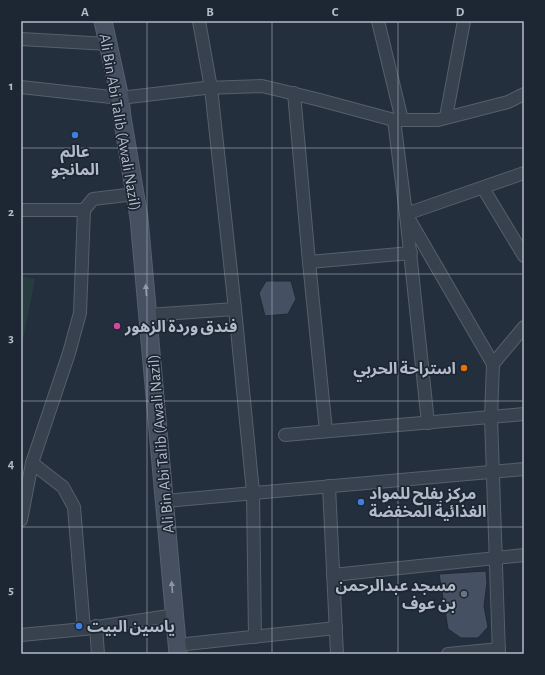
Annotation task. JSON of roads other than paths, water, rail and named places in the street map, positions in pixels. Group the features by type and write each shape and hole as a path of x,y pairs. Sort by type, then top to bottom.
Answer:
{"main road":[{"name":"Ali Bin Abi Talib (Awali Nazil)","path":"103,21 120,98 139,218 178,650"}],"street":[{"path":"199,21 211,88 253,492 255,637"},
{"path":"378,21 398,120 406,214 428,423"},
{"path":"446,117 464,21"},
{"path":"21,39 108,44"},
{"path":"21,88 120,98 211,88 262,86 398,120 438,120 508,102 524,94"},
{"path":"294,93 326,431"},
{"path":"406,214 524,173"},
{"path":"483,188 524,256"},
{"path":"21,520 32,463 69,353 80,313 84,210 93,198 135,194"},
{"path":"21,210 84,210"},
{"path":"406,214 493,364 490,417 499,651 448,654"},
{"path":"309,262 411,253"},
{"path":"148,315 235,309"},
{"path":"493,364 524,327"},
{"path":"285,435 524,414"},
{"path":"32,463 63,487 74,507 84,629"},
{"path":"165,501 524,469"},
{"path":"329,486 337,654"},
{"path":"333,575 524,555"},
{"path":"21,635 84,629 175,615"},
{"path":"96,626 98,654"},
{"path":"178,650 255,637 336,628"}],"place":[{"name":"عالم المانجو","path":"75,135"},
{"name":"فندق وردة الزهور","path":"117,326"},
{"name":"استراحة الحربي","path":"464,368"},
{"name":"مركز بفلح للمواد الغذائية المخفضة","path":"361,502"},
{"name":"مسجد عبدالرحمن بن عوف","path":"464,594"},
{"name":"ياسين البيت","path":"79,626"}]}
